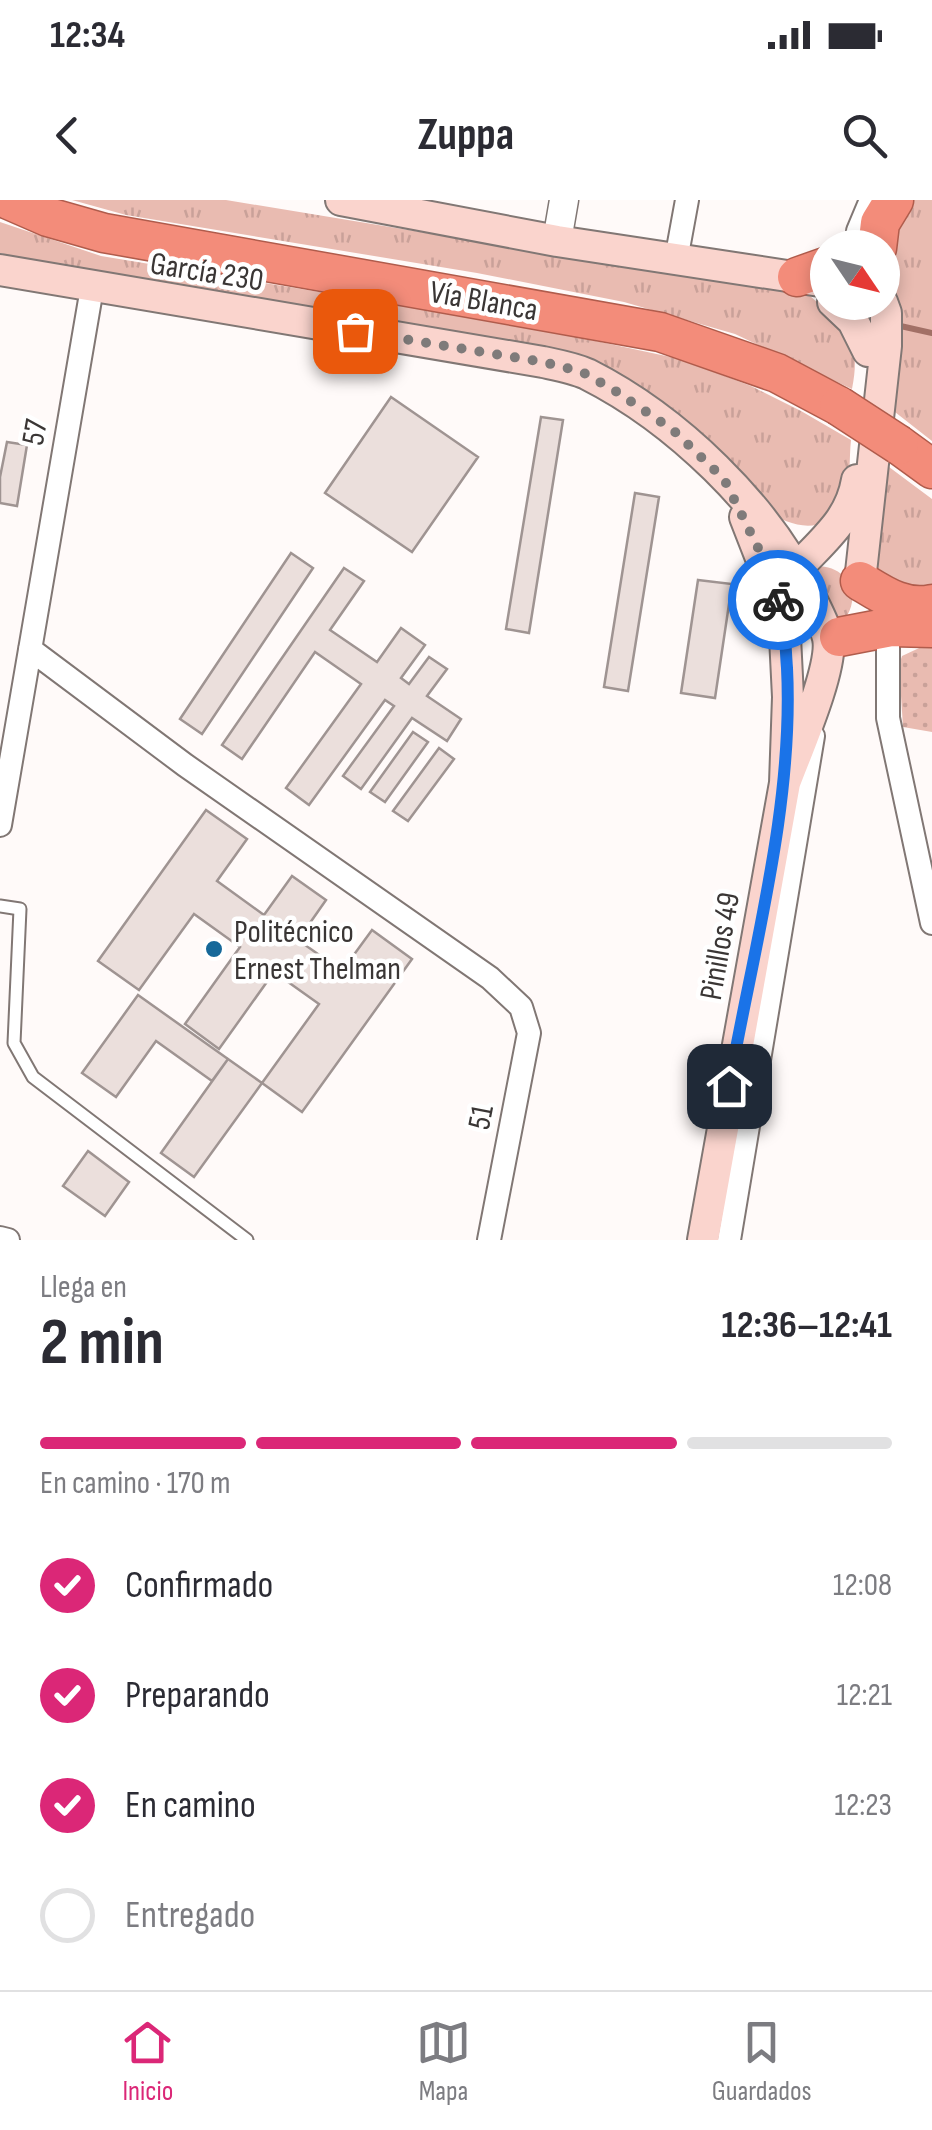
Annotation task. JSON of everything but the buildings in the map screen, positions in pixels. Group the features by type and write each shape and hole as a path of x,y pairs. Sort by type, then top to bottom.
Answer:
{"highway":[{"name":"Vía Blanca","path":"10,200 104,232 660,332 778,373 839,406 932,469"},
{"path":"860,582 890,600 932,604"},
{"path":"834,639 888,628 932,628"}],"main road":[{"path":"341,200 810,283"},
{"name":"García 230","path":"0,270 543,362 582,372 673,430 724,479 800,564"},
{"path":"852,320 868,351"},
{"path":"800,564 834,639 803,636 784,617 781,590 800,564 842,522 853,502 860,465 869,320"},
{"path":"860,582 886,320"},
{"name":"García 230","path":"724,479 766,564 784,617"},
{"path":"767,526 794,538 814,536 842,522"},
{"path":"800,564 830,558 853,570 860,582"},
{"name":"Pinillos 49","path":"784,784 834,639 858,620 864,594 860,582"},
{"name":"Pinillos 49","path":"704,1240 784,784 788,697 784,617"}],"street":[{"path":"557,241 564,200"},
{"path":"676,260 687,200"},
{"name":"57","path":"0,824 92,288"},
{"path":"888,628 888,718 932,923"},
{"name":"51","path":"30,648 185,765 490,978 520,1007 529,1033 489,1240"},
{"name":"Pinillos 49","path":"729,1240 821,683"},
{"path":"0,1238 8,1240"}],"lane":[{"path":"0,906 20,910 14,1043 33,1077 247,1240"}],"green space":[{"path":"72,200 226,200 810,296 810,320 837,320 853,345 852,389 735,334 624,302 477,273 126,215"},
{"path":"902,200 932,200 932,441 886,405 890,320 900,320 900,230 891,230"},
{"path":"0,222 101,256 521,325 680,359 751,386 851,440 846,491 837,510 820,524 787,522 765,510 637,396 0,253"},
{"path":"881,461 932,499 932,591 921,596 873,575"},
{"path":"815,566 840,573 851,590 849,612 831,631 807,570"},
{"path":"932,642 932,732 903,727 899,665 902,656"}],"waterway":[{"path":"896,325 932,333"}],"way so far":[{"path":"355,331 543,362 582,372 614,390 673,430 724,479 766,564 778,600"}],"place":[{"name":"Politécnico Ernest Thelman","path":"214,949"}],"route":[{"path":"729,1086 784,784 788,697 784,617 778,600"}]}
